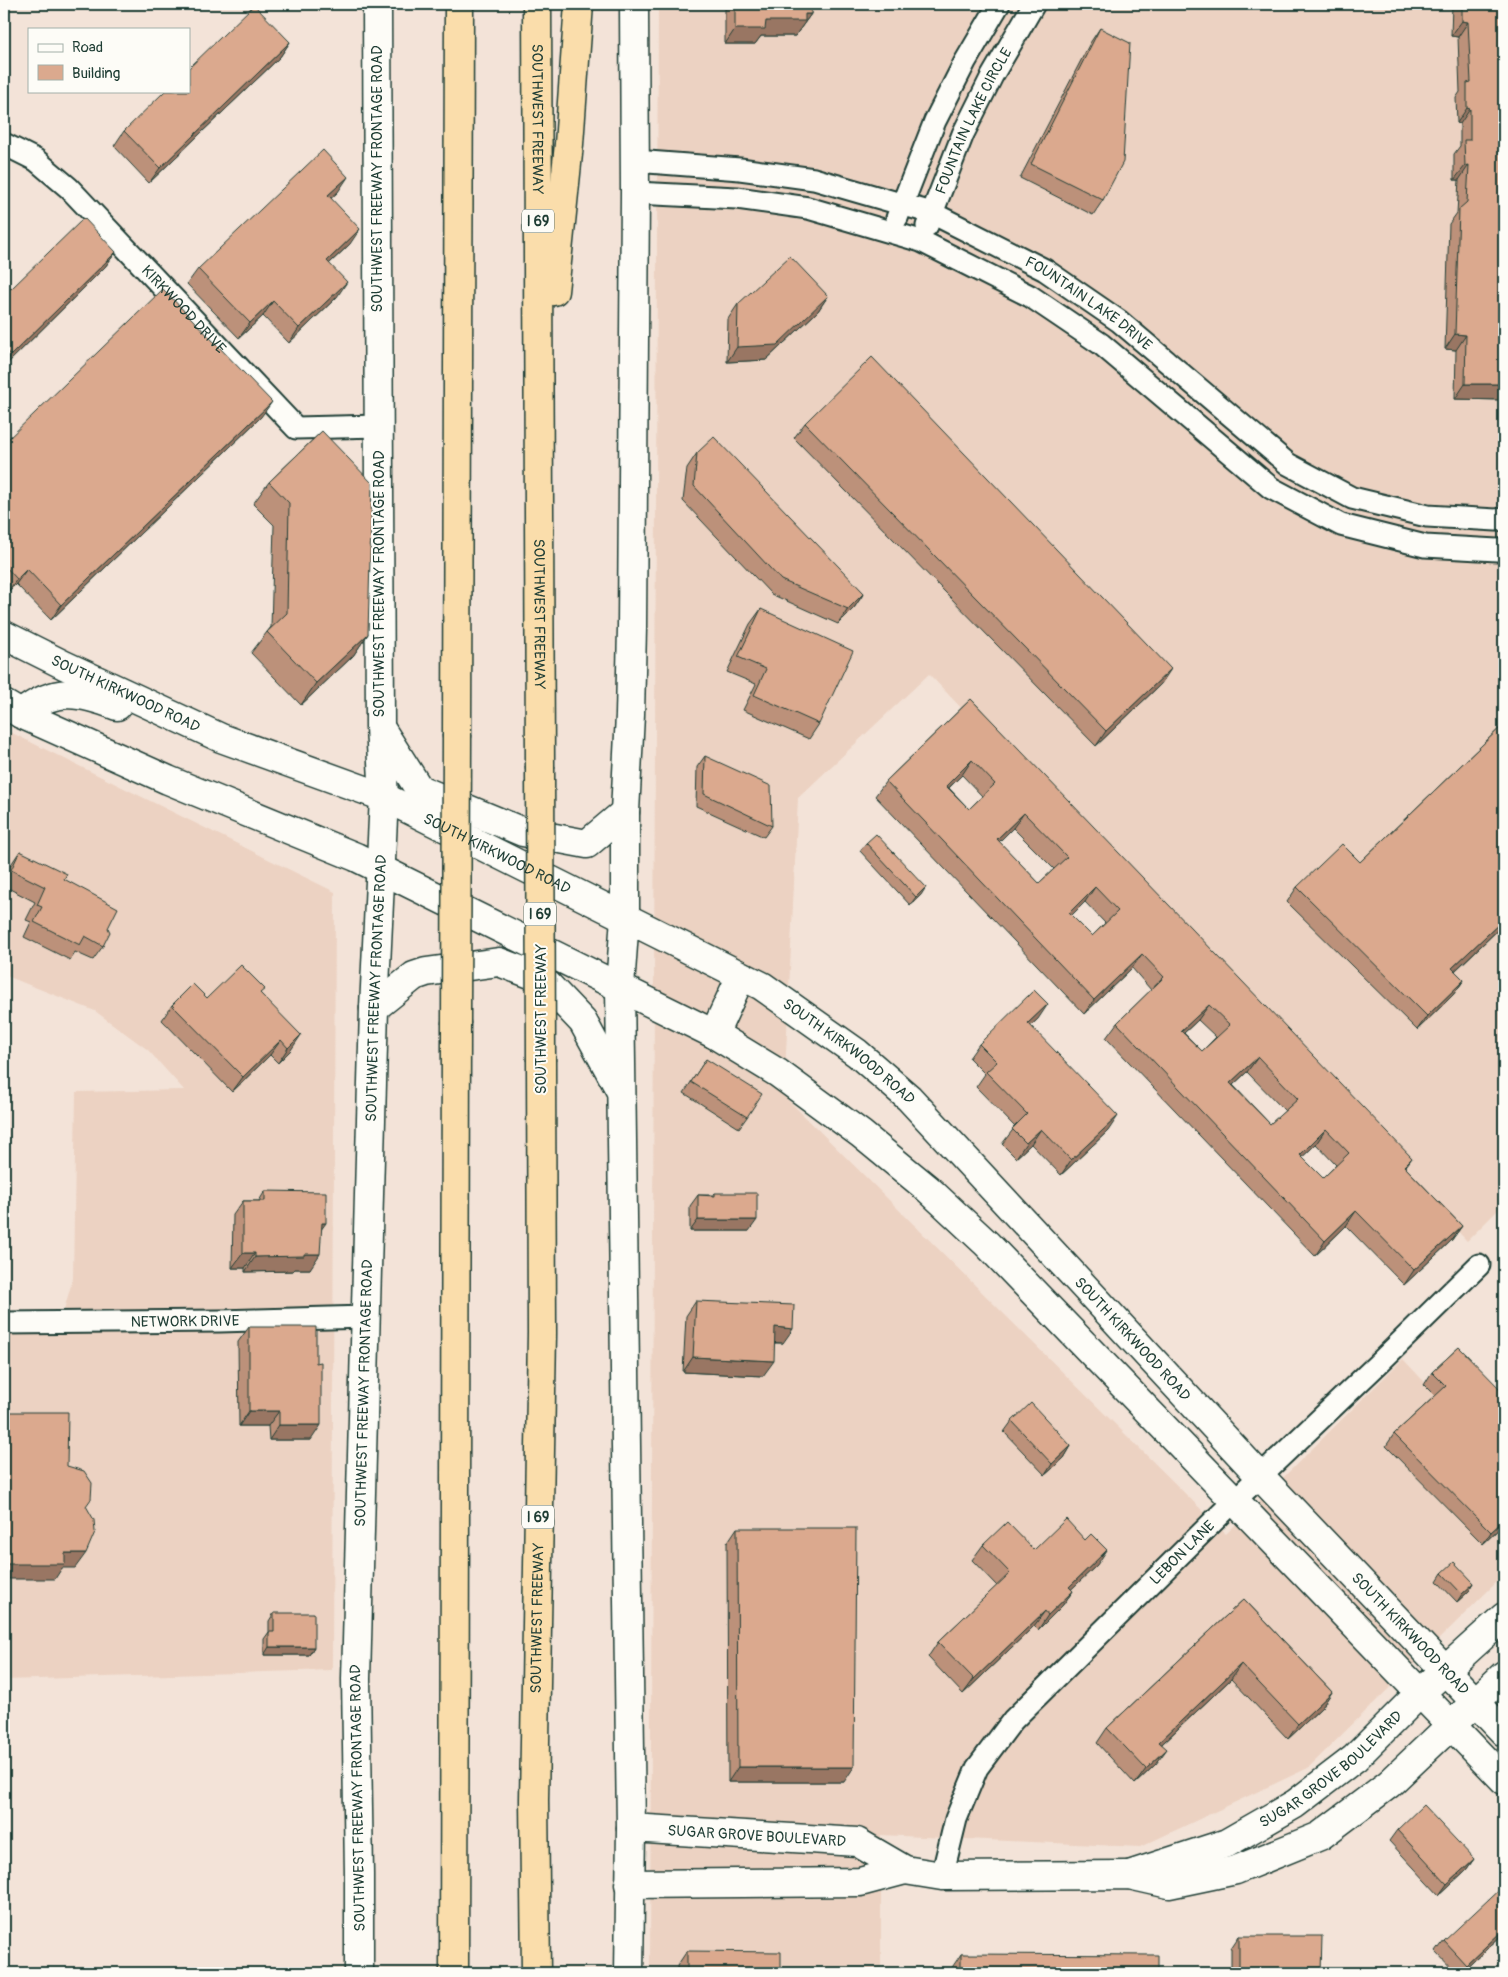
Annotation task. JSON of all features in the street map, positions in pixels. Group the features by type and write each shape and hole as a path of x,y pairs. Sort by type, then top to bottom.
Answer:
{"highway":[{"path":"454,1973 459,4"},
{"name":"SOUTHWEST FREEWAY","path":"536,1973 534,1800 542,1333 537,4"},
{"path":"539,439 568,144 579,4"}],"main road":[{"name":"SOUTHWEST FREEWAY FRONTAGE ROAD","path":"359,1973 356,1679 374,1008 379,868 384,797 380,727 377,4"},
{"path":"629,1973 631,1828 620,987 626,917 625,812 632,636 635,193 634,4"},
{"name":"SOUTH KIRKWOOD ROAD","path":"4,636 221,738 384,797 741,976 780,998 856,1053 909,1098 1260,1476 1504,1732"},
{"path":"4,686 17,690 39,686 48,682 64,665"},
{"path":"12,709 50,696 66,694 92,696 137,714 159,710"},
{"path":"12,709 168,780 347,852 714,1034 778,1073 861,1134 928,1189 987,1244 1504,1780"},
{"path":"380,727 419,789 523,832 587,844 625,812"},
{"path":"374,1008 414,976 426,972 500,962 541,978 583,1022 621,1091"},
{"path":"714,1034 741,976"},
{"name":"SUGAR GROVE BOULEVARD","path":"1129,1875 1227,1843 1295,1804 1355,1758 1420,1693 1504,1617"},
{"name":"SUGAR GROVE BOULEVARD","path":"631,1828 856,1842 905,1870 942,1876 1129,1875 1168,1884 1236,1870 1320,1836 1389,1784 1504,1675"},
{"name":"SUGAR GROVE BOULEVARD","path":"629,1884 860,1882 905,1870"}],"street":[{"name":"FOUNTAIN LAKE CIRCLE","path":"892,232 935,121 965,62 999,4"},
{"name":"FOUNTAIN LAKE CIRCLE","path":"921,241 963,134 992,76 1034,4"},
{"path":"965,62 992,76"},
{"name":"KIRKWOOD DRIVE","path":"4,144 36,160 69,188 296,428 379,426"},
{"name":"FOUNTAIN LAKE DRIVE","path":"635,161 740,169 814,180 932,213 1045,270 1119,321 1288,464 1352,498 1427,516 1496,520 1504,518"},
{"name":"FOUNTAIN LAKE DRIVE","path":"635,193 738,198 799,207 921,241 1030,296 1101,344 1271,488 1341,526 1425,546 1504,549"},
{"path":"1189,420 1209,398"},
{"path":"1425,546 1427,516"},
{"name":"LEBON LANE","path":"942,1876 956,1819 977,1768 1013,1720 1234,1500 1479,1265"},
{"name":"NETWORK DRIVE","path":"4,1322 220,1321 366,1317"}],"shaded area":[{"path":"658,4 1504,4 1504,1204 1467,1241 929,674 798,798 784,1096 1226,1534 1403,1359 1504,1467 1504,1575 1308,1768 1140,1847 881,1835 881,1973 650,1973"},
{"path":"4,729 335,892 332,1670 4,1680 4,1335 58,1331 73,1278 76,1092 184,1090 148,1050 95,1011 4,975"}],"building":[{"path":"735,4 811,4 811,14 805,14 805,21 766,21 765,29 735,29"},
{"path":"1462,4 1504,4 1504,384 1465,384 1466,335 1455,334 1459,209 1467,202 1469,165 1465,166 1464,140 1470,140 1470,109 1467,108 1467,83 1471,82 1468,22 1462,21"},
{"path":"254,5 290,42 160,168 124,131 164,92 190,92 190,67"},
{"path":"1100,28 1130,43 1123,162 1103,200 1031,164"},
{"path":"323,150 348,177 328,195 360,229 327,261 347,282 299,328 273,301 250,323 198,269"},
{"path":"84,218 116,252 11,355 4,350 4,285 11,289"},
{"path":"790,256 828,296 777,345 737,347 738,304"},
{"path":"163,289 272,402 61,605 27,569 17,579 4,565 4,443"},
{"path":"872,357 1171,669 1106,731 805,423"},
{"path":"322,431 372,483 368,634 316,683 267,632 287,613 289,503 269,482"},
{"path":"714,437 864,593 848,609 781,580 694,486 697,453"},
{"path":"761,609 853,651 819,724 754,695 766,669 738,657"},
{"path":"971,699 1412,1158 1404,1166 1462,1226 1414,1270 1356,1211 1325,1241 1117,1023 1164,977 1142,954 1094,1000 886,781","holes":["972,760 995,784 969,809 946,786","1024,813 1067,857 1039,883 997,839","1095,887 1118,911 1092,936 1069,913","1209,1005 1230,1025 1202,1051 1181,1031","1258,1057 1298,1099 1270,1124 1230,1083","1326,1129 1349,1153 1323,1178 1300,1155"]},
{"path":"1504,724 1504,919 1452,968 1464,980 1427,1016 1297,887 1342,844 1360,862"},
{"path":"705,756 771,786 772,826 704,794"},
{"path":"876,834 926,887 916,897 866,843"},
{"path":"20,851 67,874 64,879 118,908 108,928 110,932 103,946 85,936 80,945 34,922 42,907 37,905 45,887 11,870"},
{"path":"241,965 265,989 260,993 301,1035 288,1048 281,1040 243,1077 172,1005 193,984 207,998"},
{"path":"1034,990 1048,1004 1028,1023 1118,1116 1071,1160 1041,1129 1026,1143 1012,1129 1027,1114 986,1072 997,1062 979,1044"},
{"path":"706,1059 762,1094 747,1117 691,1082"},
{"path":"265,1191 326,1192 326,1223 322,1223 320,1254 255,1257 255,1253 243,1253 243,1201 265,1201"},
{"path":"715,1193 757,1193 757,1220 698,1220 698,1195 715,1196"},
{"path":"696,1301 794,1305 793,1329 775,1327 774,1361 693,1357"},
{"path":"249,1327 316,1327 316,1363 321,1362 321,1425 279,1425 279,1411 249,1411"},
{"path":"1459,1347 1504,1393 1504,1520 1491,1532 1394,1434 1446,1386 1432,1372"},
{"path":"1031,1403 1071,1446 1052,1464 1012,1421"},
{"path":"4,1412 68,1412 67,1466 84,1471 92,1483 91,1499 86,1506 94,1520 95,1532 86,1553 65,1553 65,1564 4,1564"},
{"path":"1066,1519 1085,1540 1091,1534 1107,1550 1069,1587 1073,1591 1048,1615 1045,1611 974,1679 938,1642 1010,1573 983,1545 1007,1522 1034,1550"},
{"path":"737,1528 856,1528 854,1767 738,1767"},
{"path":"1454,1562 1474,1583 1462,1594 1442,1573"},
{"path":"1244,1599 1332,1692 1298,1724 1241,1664 1159,1742 1167,1749 1146,1769 1107,1728"},
{"path":"274,1613 314,1613 314,1647 269,1647 269,1632 274,1632"},
{"path":"1423,1805 1474,1859 1447,1884 1397,1830"},
{"path":"1504,1885 1504,1929 1466,1965 1444,1941"},
{"path":"1239,1936 1322,1936 1321,1973 1239,1973"},
{"path":"687,1951 781,1952 781,1973 687,1973"},
{"path":"961,1954 1158,1955 1158,1973 961,1973"}]}
